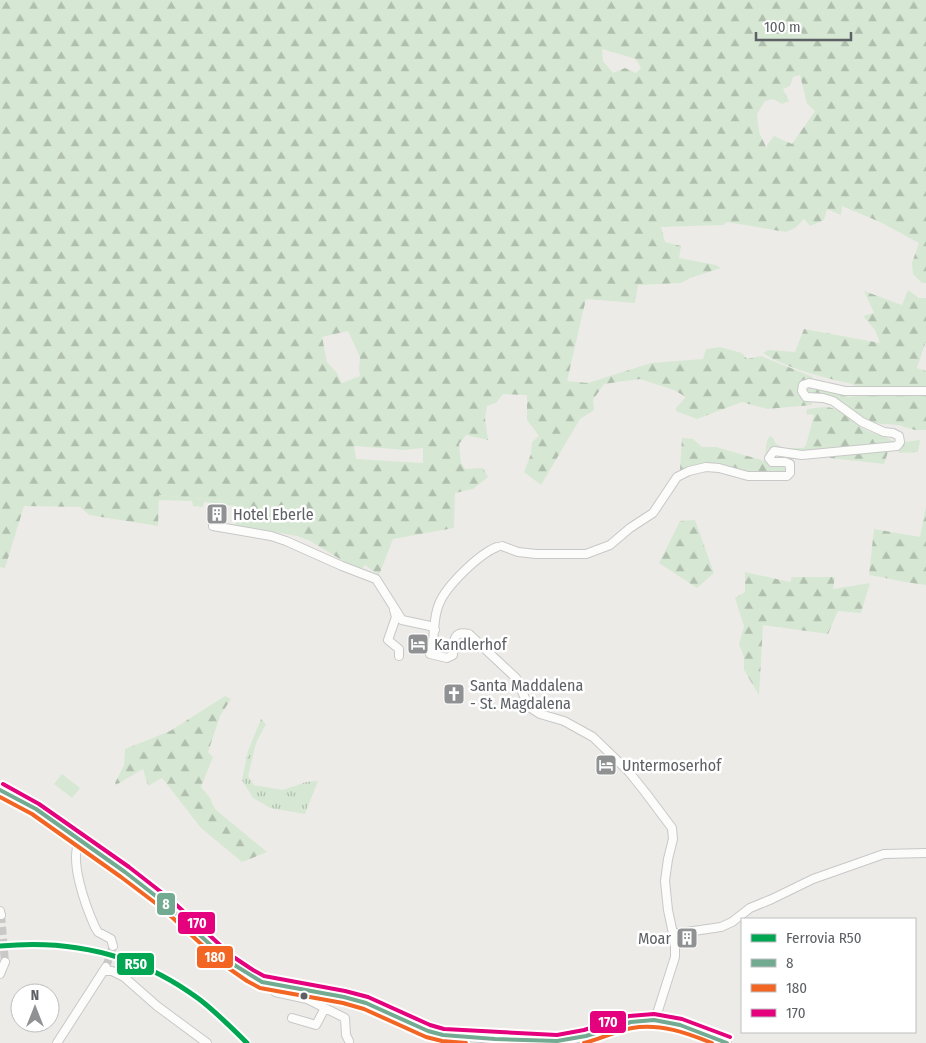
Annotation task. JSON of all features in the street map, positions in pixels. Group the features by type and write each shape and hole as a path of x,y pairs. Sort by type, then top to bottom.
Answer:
{"street":[{"path":"655,1020 675,957 676,943 668,910 665,881 673,839 672,828 645,792 617,760 593,737 564,720 540,714 529,707 516,678 469,634 462,632 454,639 453,656 447,658 430,654 434,642 435,618 439,603 453,582 487,552 500,547 536,554 586,554 610,545 653,512 677,478 683,473 706,468 727,470 748,476 787,476 790,473 790,464 785,462 776,464 772,462 769,458 770,454 774,451 802,455 897,446 900,442 899,436 884,432 862,422 833,401 824,398 806,397 802,391 803,385 809,383 845,391 926,391"},
{"path":"213,526 278,538 376,579 402,620 430,626 435,630"},
{"path":"394,608 396,617 388,640 398,648 399,656"},
{"path":"0,790 47,816 131,875 158,896 232,965 250,977 276,986 344,997 366,1003 428,1031 457,1037 571,1040 630,1023 655,1020 727,1043"},
{"path":"80,840 77,855 78,877 95,927 98,932 111,939 113,946"},
{"path":"673,934 720,926 732,922 750,908 772,900 813,879 884,854 926,853"},
{"path":"0,974 5,962"},
{"path":"58,1043 105,969 124,977 163,1011 207,1043"},
{"path":"276,986 275,992 307,1000 345,1018 346,1035 349,1041"},
{"path":"292,1018 316,1025 325,1008"}],"green space":[{"path":"0,0 926,0 926,283 922,283 913,274 912,263 919,243 880,222 842,206 841,215 827,209 824,220 810,226 804,219 795,228 786,232 727,222 723,225 661,227 665,242 681,246 679,258 716,265 721,268 690,278 681,283 638,285 635,303 586,299 567,381 588,383 651,363 703,359 706,349 720,347 742,353 747,359 761,356 813,377 812,379 806,378 800,385 801,396 812,403 812,405 767,409 742,402 697,419 676,411 676,408 686,397 674,390 640,379 604,384 593,400 594,410 580,419 541,485 524,472 531,454 532,442 539,436 527,420 527,395 503,394 496,403 487,406 485,418 488,440 466,435 459,444 461,463 465,469 483,468 488,477 473,489 455,493 454,528 393,539 379,575 365,565 360,571 310,541 297,536 292,530 263,520 237,502 159,495 158,526 89,515 80,507 24,506 5,568 0,567","holes":["602,49 636,59 641,68 636,73 625,68 613,73 603,61","800,75 807,104 815,111 792,144 774,136 767,145 767,149 759,132 757,114 765,101 773,99 782,104 789,101 783,89 790,86 793,77","348,331 360,357 360,376 342,383 337,373 327,362 322,337","354,446 405,450 423,448 423,463 356,459"]},
{"path":"908,290 919,298 926,298 926,341 917,368 926,371 926,388 858,388 852,384 794,368 763,353 768,350 795,352 804,329 880,343 875,330 863,316 874,313 864,291 902,305"},
{"path":"813,386 848,397 870,394 900,396 926,393 926,430 872,423 859,416 840,401 809,394 806,390 807,387"},
{"path":"824,407 835,409 864,429 890,439 893,443 826,448 803,453 770,448 765,457 767,441 770,436 776,444 784,448 803,448 806,445 814,415 806,414 807,409"},
{"path":"682,438 693,439 702,447 716,447 765,461 773,467 783,466 787,469 786,472 743,473 744,470 739,469 739,471 724,466 710,465 695,466 680,471"},
{"path":"920,440 918,452 899,453 898,449 904,442"},
{"path":"882,450 888,452 884,464 830,458 829,455"},
{"path":"159,495 237,502 263,520 292,530 297,536 235,525 236,506 204,502 203,507 193,506 192,501 159,500"},
{"path":"926,506 926,585 869,575 874,529 920,537"},
{"path":"695,520 714,573 697,588 659,563 680,521"},
{"path":"745,572 790,582 792,577 835,577 833,589 870,583 861,613 838,611 828,634 763,625 759,695 744,670 744,657 739,644 744,626 735,598 745,592"},
{"path":"225,696 231,699 220,716 208,752 213,757 201,787 210,798 215,809 267,852 242,862 201,828 162,778 148,786 143,769 116,785 115,783 124,765 125,749 170,731"},
{"path":"261,719 266,724 256,743 248,776 254,785 283,790 306,782 318,781 305,814 270,808 253,798 242,780 248,751"},
{"path":"62,774 80,788 72,798 54,784"}],"tunnel":[{"path":"1,915 5,962"},
{"path":"106,967 113,946"}],"rail line":[{"name":"R50","path":"0,946 27,944 79,948 129,961 153,971 199,999 247,1043"}],"transit line":[{"name":"170","path":"3,784 39,804 129,867 170,899 232,956 264,976 368,997 430,1025 444,1029 557,1035 584,1030 629,1016 654,1014 682,1019 730,1037"},
{"name":"8","path":"0,790 36,809 125,872 166,904 228,961 262,982 344,997 366,1003 428,1031 443,1035 557,1041 586,1036 631,1022 654,1020 680,1025 727,1043"},
{"name":"180","path":"0,797 32,814 121,877 162,908 224,965 260,988 343,1003 364,1009 426,1037 442,1041 466,1043"},
{"name":"180","path":"584,1043 626,1029 642,1027 673,1030 712,1043"}],"place":[{"name":"Hotel Eberle","path":"217,514"},
{"name":"Kandlerhof","path":"418,644"},
{"name":"Santa Maddalena - St. Magdalena","path":"454,694"},
{"name":"Untermoserhof","path":"606,765"},
{"name":"Moar","path":"687,938"}]}
